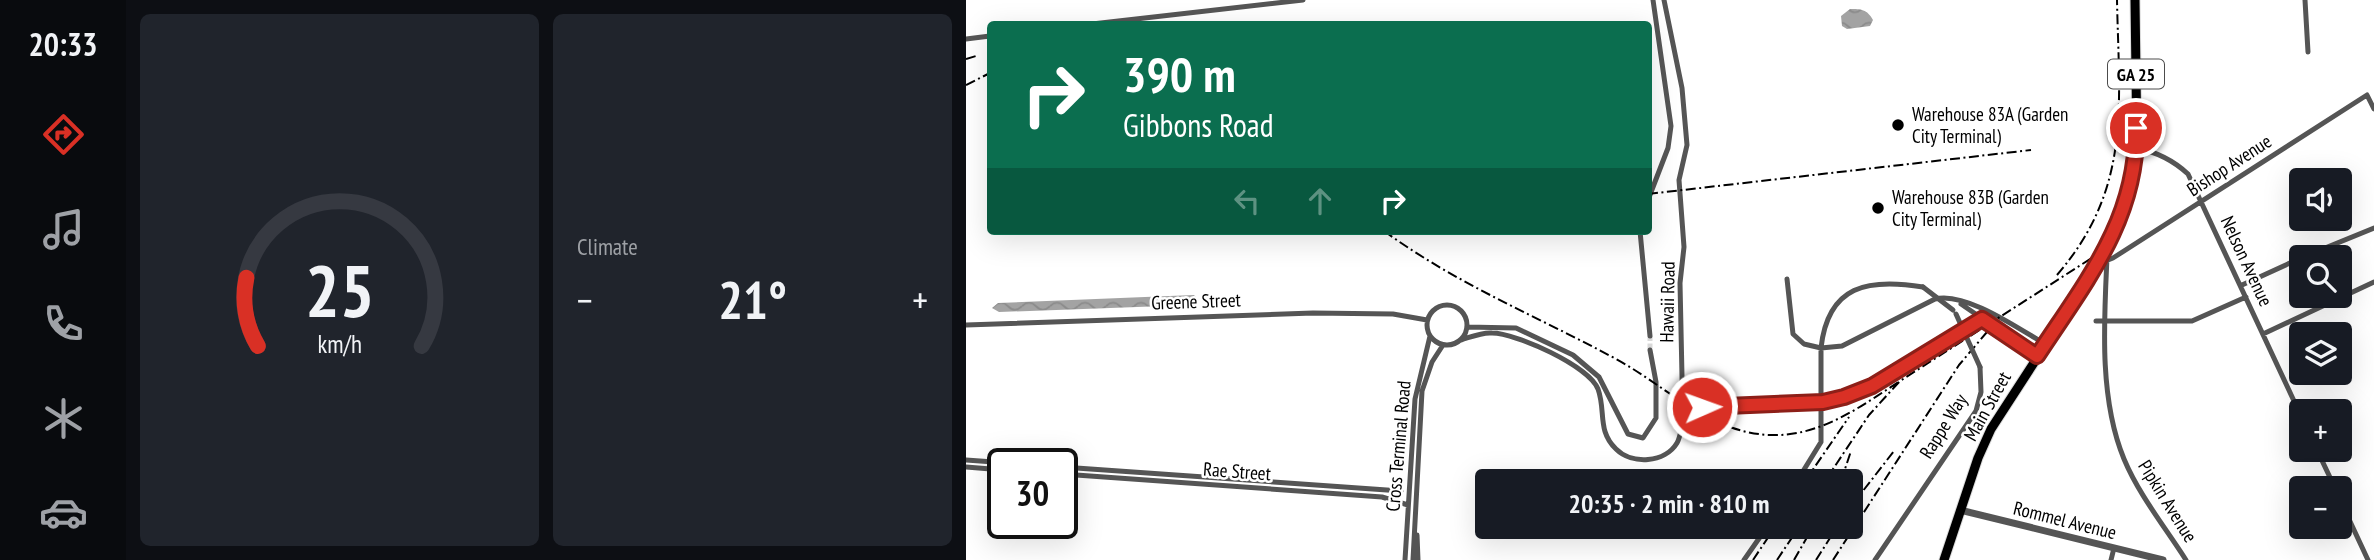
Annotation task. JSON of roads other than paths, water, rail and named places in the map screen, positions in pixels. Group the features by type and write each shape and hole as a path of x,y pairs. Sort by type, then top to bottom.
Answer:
{"main road":[{"name":"Main Street","path":"1944,560 1991,429 2102,262 2127,203 2137,148 2135,0"}],"street":[{"path":"1117,21 1303,0"},
{"path":"1652,190 1668,148 1671,126 1653,0"},
{"name":"Hawaii Road","path":"1461,340 1489,332 1516,336 1584,373 1597,387 1605,436 1618,451 1633,458 1665,456 1678,443 1683,423 1680,283 1684,247 1679,180 1687,145 1682,88 1664,0"},
{"path":"2305,0 2308,52"},
{"path":"966,39 987,36"},
{"name":"Bishop Avenue","path":"2102,262 2367,95 2374,109"},
{"name":"Nelson Avenue","path":"2137,148 2177,164 2188,174 2293,399"},
{"path":"2333,245 2374,228"},
{"name":"Hawaii Road","path":"1640,235 1650,336"},
{"name":"Pipkin Avenue","path":"2102,262 2107,322 2106,389 2112,425 2134,478 2186,560"},
{"path":"2242,285 2289,264"},
{"path":"1787,279 1793,334 1804,344 1821,348 1842,346 1935,299 1953,299 1989,312 2045,344"},
{"name":"Rappe Way","path":"1804,469 1821,442 1821,348 1829,313 1843,296 1864,285 1895,282 1923,287 1955,312 1980,367 1982,392 1976,411 1875,560"},
{"path":"2263,334 2374,282"},
{"path":"2096,321 2192,321 2246,297"},
{"path":"1953,299 2037,356"},
{"path":"1447,305 1464,314 1467,327 1461,340 1444,345 1430,336 1427,320 1435,309 1447,305"},
{"name":"Greene Street","path":"966,326 1322,313 1393,314 1427,320"},
{"path":"1702,407 1823,402 1872,386 1982,319"},
{"name":"Hawaii Road","path":"1467,327 1516,328 1573,355 1599,377 1628,434 1643,438 1656,418 1656,382 1650,350"},
{"name":"Cross Terminal Road","path":"1405,560 1415,399 1430,336"},
{"name":"Cross Terminal Road","path":"1413,560 1422,391 1432,362 1444,345"},
{"path":"966,460 987,462"},
{"path":"966,467 987,469"},
{"name":"Rae Street","path":"1078,468 1401,491"},
{"name":"Rae Street","path":"1078,475 1376,497 1408,505"},
{"path":"1416,508 1418,560"},
{"name":"Rommel Avenue","path":"1960,510 2163,560"},
{"path":"2352,526 2368,560"},
{"path":"1744,560 1759,539"},
{"path":"2111,560 2114,548"}],"water":[{"path":"1850,9 1866,12 1873,20 1870,26 1847,29 1842,26 1841,16"},
{"path":"1194,295 1199,301 1191,305 999,312 992,308 998,303"}],"tunnel":[{"path":"1650,336 1650,350"}],"railway":[{"path":"2057,275 2081,243 2098,210 2109,178 2119,111 2117,0"},
{"path":"966,59 976,56"},
{"path":"966,85 987,74"},
{"path":"1652,194 2031,150"},
{"path":"1390,235 1469,284 1616,359 1708,417 1748,432 1788,434 1823,426 1900,381"},
{"path":"1833,469 1869,415 1900,381 2098,254"},
{"path":"1833,560 1959,365 1987,332"},
{"path":"1813,469 1849,417"},
{"path":"1845,469 1851,451"},
{"path":"1863,491 1894,451"},
{"path":"1753,560 1767,539"},
{"path":"1777,560 1791,539"},
{"path":"1794,560 1806,539"},
{"path":"1816,560 1829,539"}],"place":[{"name":"Warehouse 83A (Garden City Terminal)","path":"1898,125"},
{"name":"Warehouse 83B (Garden City Terminal)","path":"1878,208"}]}
